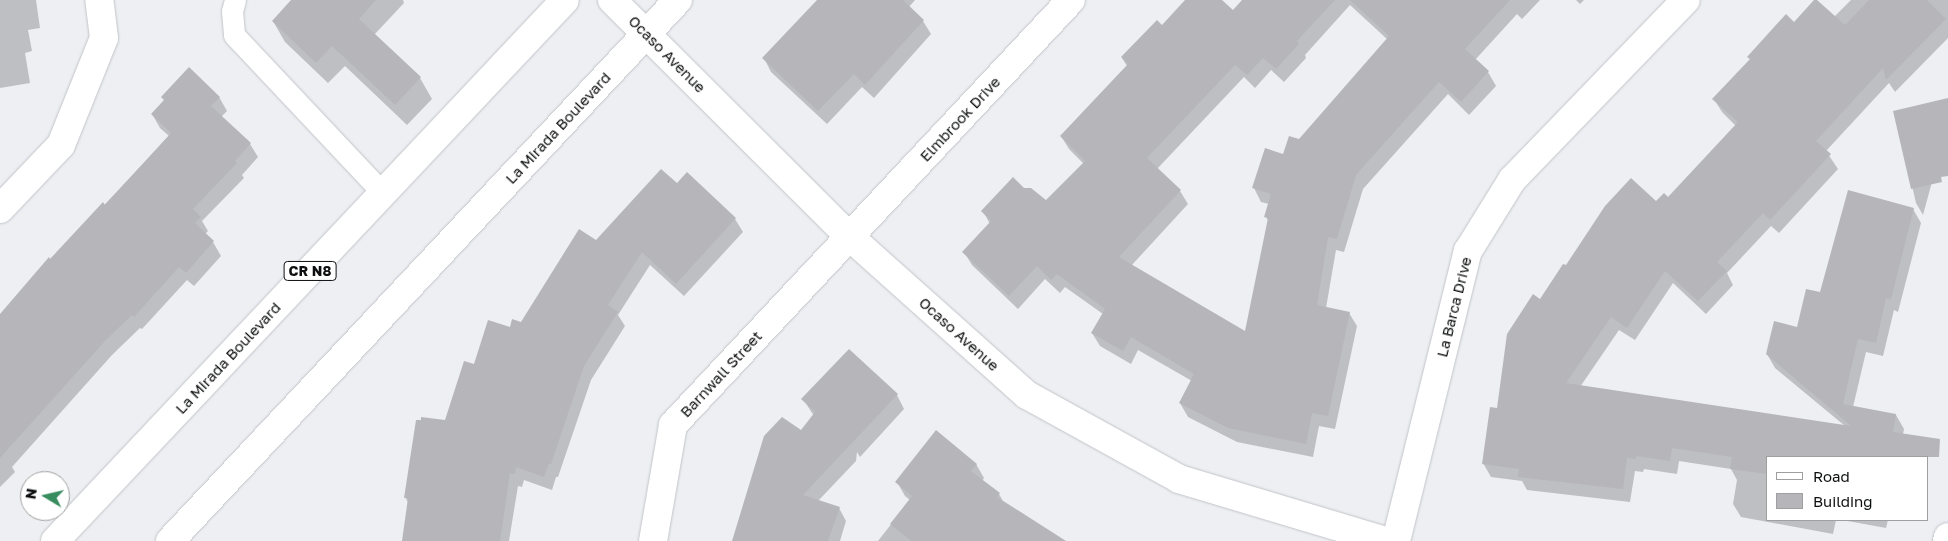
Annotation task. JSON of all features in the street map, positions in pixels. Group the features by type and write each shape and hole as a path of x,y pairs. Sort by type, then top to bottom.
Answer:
{"street":[{"path":"0,209 61,145 104,38 99,0"},
{"name":"La Mirada Boulevard","path":"55,541 564,0"},
{"name":"Ocaso Avenue","path":"612,0 850,238 1027,395 1179,479 1386,541"},
{"name":"La Mirada Boulevard","path":"170,541 678,0"},
{"name":"Elmbrook Drive","path":"850,238 1071,0"},
{"name":"La Barca Drive","path":"1396,541 1468,251 1512,180 1686,0"},
{"name":"Barnwall Street","path":"653,541 673,425 850,238"},
{"path":"1947,541 1948,537"}],"lane":[{"path":"235,0 232,10 234,35 383,193"}],"building":[{"path":"291,0 376,0 359,19 421,77 395,105 332,46 316,63 272,21"},
{"path":"817,0 903,0 924,20 865,85 854,74 818,111 762,58"},
{"path":"1185,0 1222,0 1233,10 1242,0 1335,0 1297,41 1299,44 1276,69 1263,58 1247,75 1235,65 1147,158 1181,190 1119,257 1245,331 1268,218 1264,217 1271,194 1252,188 1265,148 1283,154 1289,136 1299,139 1389,36 1350,0 1510,0 1465,49 1489,71 1461,102 1439,82 1356,175 1337,239 1328,237 1317,305 1350,312 1328,416 1312,413 1306,444 1228,428 1179,403 1194,374 1131,337 1123,351 1091,333 1105,309 1057,274 1051,280 1037,266 1009,296 962,252 991,221 981,211 1013,177 1024,188 1031,188 1046,200 1085,161 1060,136 1128,64 1121,57 1157,20 1162,25"},
{"path":"1814,0 1817,0 1845,25 1869,0 1927,0 1946,19 1886,80 1883,68 1816,141 1831,154 1770,220 1763,213 1717,262 1727,271 1698,301 1665,271 1627,328 1611,317 1566,383 1851,426 1766,354 1774,321 1797,327 1806,289 1820,292 1848,190 1914,208 1891,299 1886,298 1876,343 1858,339 1843,404 1896,414 1893,432 1940,439 1939,457 1766,456 1766,474 1730,469 1732,457 1672,448 1670,461 1636,456 1636,459 1627,458 1623,489 1518,477 1519,469 1482,464 1490,407 1497,408 1507,334 1533,294 1540,299 1563,264 1566,265 1605,206 1631,178 1656,201 1664,193 1668,197 1738,122 1712,99 1750,59 1747,57 1786,14 1794,22"},
{"path":"189,67 220,97 211,106 251,143 235,161 237,163 193,209 201,217 195,223 214,241 186,273 179,267 134,317 132,315 105,341 0,458 0,314 49,257 50,259 103,202 105,205 171,133 151,114 164,100 161,97"},
{"path":"1948,98 1948,176 1941,177 1942,182 1911,189 1893,111"},
{"path":"661,169 677,183 687,172 736,218 676,284 642,252 608,305 618,312 584,366 551,464 549,464 544,477 516,467 515,474 510,473 500,541 402,541 408,498 404,498 416,420 421,420 421,417 445,420 464,361 474,364 488,320 510,327 512,319 521,322 579,229 596,240"},
{"path":"849,349 898,394 803,495 840,507 828,541 732,541 764,436 782,417 801,430 815,412 801,399"},
{"path":"936,430 977,464 971,471 1000,493 997,497 1066,541 911,541 890,524 912,496 895,482"}]}
